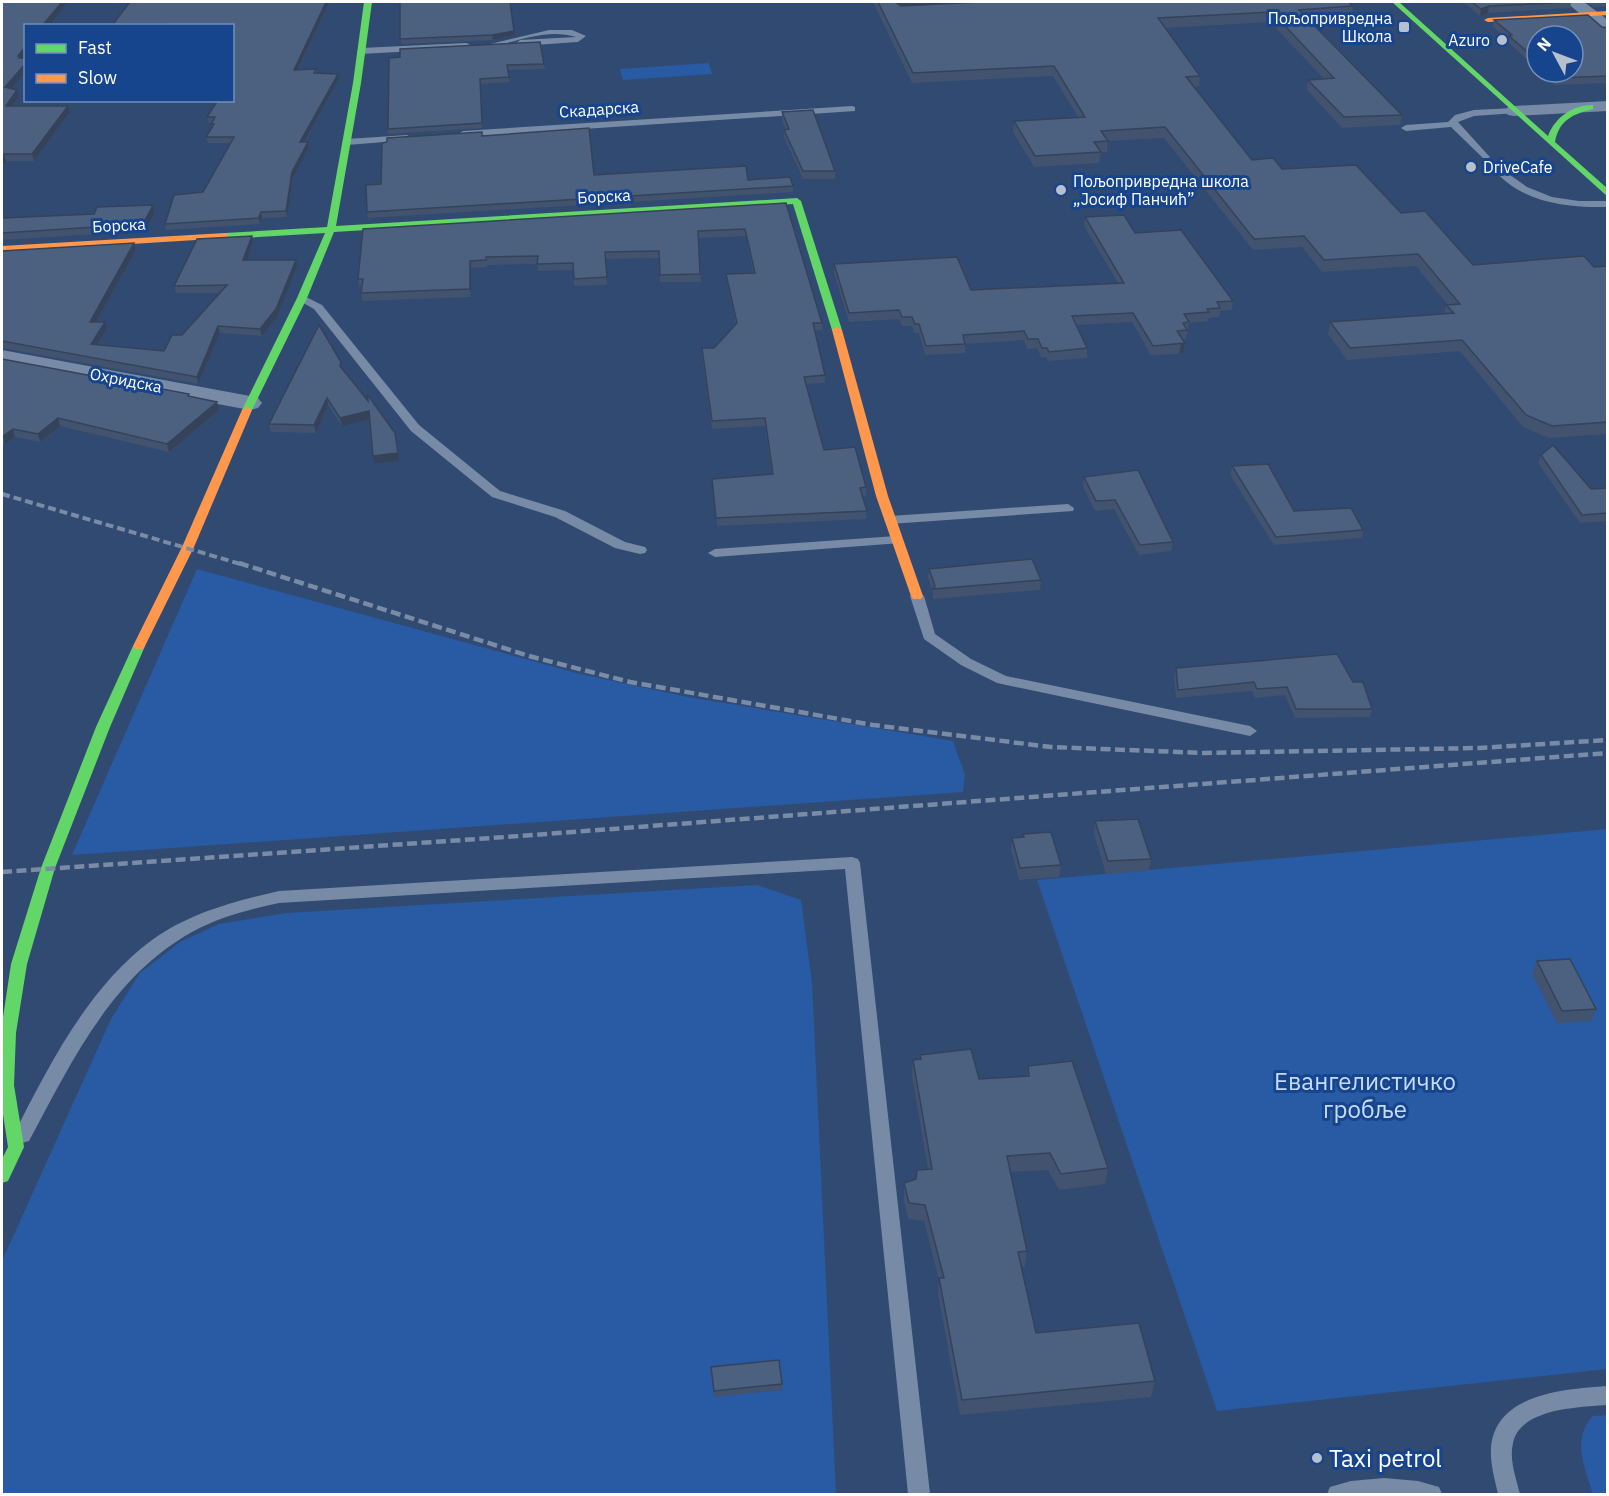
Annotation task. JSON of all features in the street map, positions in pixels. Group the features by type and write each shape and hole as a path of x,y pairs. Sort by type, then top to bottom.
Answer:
{"street":[{"path":"6,1163 8,1033 19,964 48,868 103,728 144,635 188,547 250,403 302,298 331,229 362,51 368,2"},
{"path":"1395,2 1608,194"},
{"path":"1574,2 1608,28"},
{"path":"1488,20 1608,13"},
{"path":"1514,111 1599,107"},
{"path":"1551,143 1552,127 1556,121 1571,113 1599,107"},
{"name":"Борска","path":"2,249 797,201 829,301 896,540 917,596"},
{"name":"Охридска","path":"2,357 250,403"}],"lane":[{"path":"362,51 490,45 578,39 582,36 567,31 551,32 490,45"},
{"name":"Скадарска","path":"453,135 852,110"},
{"path":"1453,124 1458,116 1514,111"},
{"path":"1406,128 1453,124"},
{"path":"1453,124 1485,157"},
{"path":"347,142 417,137"},
{"path":"1500,171 1519,189 1540,196 1562,202 1608,204"},
{"path":"302,298 318,307 415,428 468,468 496,494 561,514 612,541 640,550"},
{"path":"890,520 1068,508"},
{"path":"715,553 896,540"},
{"path":"917,596 929,636 966,662 1002,680 1250,731"},
{"path":"6,1163 82,1030 119,980 151,950 186,927 233,908 279,897 852,863 919,1494"},
{"path":"1509,1494 1502,1441 1510,1423 1539,1406 1608,1395"},
{"path":"1338,1494 1371,1487 1431,1494"}],"green space":[{"path":"709,63 712,74 623,80 620,69"},
{"path":"197,569 580,674 688,697 953,741 965,775 963,792 72,855"},
{"name":"Евангелистичко гробље","path":"1607,829 1607,1369 1217,1411 1037,880"},
{"path":"757,885 801,900 812,983 836,1494 2,1494 2,1261 111,1019 140,973 180,942 219,924 287,913"},
{"path":"1607,1415 1607,1494 1593,1494 1581,1444 1586,1425 1593,1416"}],"building":[{"path":"2,2 62,2 44,24 24,24 24,48 18,56 24,58 24,65 5,87 17,90 6,106 68,106 32,154 4,154 2,158"},
{"path":"130,2 326,2 294,70 316,69 314,73 338,74 300,142 308,142 292,172 286,211 261,212 259,218 165,224 174,195 203,192 234,137 206,137 214,124 211,124 215,117 207,117 217,102 234,102 234,24 113,24"},
{"path":"400,2 510,2 514,31 492,35 400,39"},
{"path":"878,2 895,2 901,6 980,2 1348,2 1353,6 1299,10 1402,115 1344,117 1308,80 1334,78 1272,12 1158,18 1200,76 1186,77 1252,160 1273,158 1282,169 1356,165 1401,213 1425,211 1473,265 1584,256 1594,267 1608,266 1608,422 1552,426 1526,415 1462,340 1350,348 1330,322 1454,313 1446,305 1460,304 1418,254 1324,260 1304,236 1254,239 1165,127 1101,131 1108,141 1094,142 1101,152 1035,156 1014,121 1085,117 1054,66 913,73"},
{"path":"1472,2 1569,2 1489,6 1481,9"},
{"path":"1588,15 1602,27 1608,28 1608,76 1585,77 1585,24 1525,24 1525,50 1494,20"},
{"path":"540,42 544,64 507,65 509,77 480,79 482,123 388,129 389,58 400,57 400,49"},
{"path":"813,110 835,171 803,171 784,130 789,129 782,112"},
{"path":"589,128 594,175 746,166 748,180 790,177 793,186 367,212 366,185 381,184 382,143 387,142 387,138 482,132 482,136"},
{"path":"786,203 822,323 813,323 825,375 804,377 824,450 855,447 866,487 860,488 867,511 716,518 712,479 773,474 765,418 712,421 702,348 714,348 737,323 726,274 755,273 745,229 698,231 700,274 660,275 659,251 605,252 607,277 574,279 573,263 537,264 538,256 486,257 486,260 470,261 470,289 361,293 363,279 358,279 363,229"},
{"path":"153,205 143,224 2,233 2,218 94,214 97,207"},
{"path":"1124,215 1135,233 1181,230 1233,301 1217,302 1220,308 1207,309 1209,312 1184,314 1189,322 1183,323 1187,330 1177,331 1185,343 1153,346 1133,313 1072,316 1087,348 1049,352 1047,348 1042,348 1038,339 1028,339 1024,331 963,335 965,344 926,346 919,324 915,324 912,317 902,317 899,310 849,313 834,264 957,257 971,290 1124,283 1085,217"},
{"path":"252,236 243,260 296,260 276,309 260,329 218,326 197,377 2,341 2,251 134,243 90,322 105,322 91,344 164,351 172,335 182,335 227,285 174,286 197,239"},
{"path":"319,325 341,362 340,366 368,401 367,394 395,433 398,453 373,456 369,411 340,418 327,398 314,425 269,424"},
{"path":"2,359 189,394 188,396 217,402 167,444 58,418 38,434 13,429 2,436"},
{"path":"1553,445 1591,489 1608,488 1608,513 1582,515 1541,455"},
{"path":"1268,464 1294,511 1351,508 1363,530 1276,537 1232,466"},
{"path":"1138,470 1173,542 1140,545 1115,500 1096,501 1084,477"},
{"path":"1032,559 1041,580 933,589 935,586 929,569"},
{"path":"1337,654 1353,682 1363,682 1372,709 1296,709 1287,687 1257,689 1254,682 1178,690 1176,668"},
{"path":"1138,819 1151,859 1108,861 1095,821"},
{"path":"1051,832 1061,865 1020,868 1012,838 1024,837 1023,834"},
{"path":"1570,959 1596,1009 1562,1011 1537,961"},
{"path":"971,1049 979,1079 1029,1076 1028,1066 1072,1061 1108,1168 1061,1174 1050,1153 1007,1156 1027,1251 1018,1252 1036,1333 1139,1323 1155,1381 962,1400 939,1278 944,1278 925,1205 909,1203 904,1183 916,1179 917,1170 932,1169 913,1060 921,1059 920,1055"},
{"path":"779,1360 782,1384 714,1391 711,1367"}],"railway":[{"path":"2,494 244,565"},
{"path":"239,563 529,656 630,682 873,725 1051,747 1205,753 1479,748 1608,740"},
{"path":"2,872 520,836 1608,753"}],"traffic: fast":[{"path":"247,410 302,298 331,229 357,83 368,2"},
{"path":"1395,2 1608,194"},
{"path":"1551,143 1555,128 1563,118 1568,114 1590,107"},
{"path":"225,236 797,201 837,330"},
{"path":"2,1176 16,1147 6,1085 8,1033 19,964 48,868 103,727 139,646"}],"traffic: slow":[{"path":"1488,20 1608,13"},
{"path":"2,249 225,236"},
{"path":"837,330 882,496 917,596"},
{"path":"139,646 188,547 247,410"}],"place":[{"name":"Пољопривредна Школа","path":"1404,27"},
{"name":"Azuro","path":"1502,40"},
{"name":"DriveCafe","path":"1471,167"},
{"name":"Пољопривредна школа „Јосиф Панчић”","path":"1061,190"},
{"name":"Taxi petrol","path":"1317,1458"}]}
